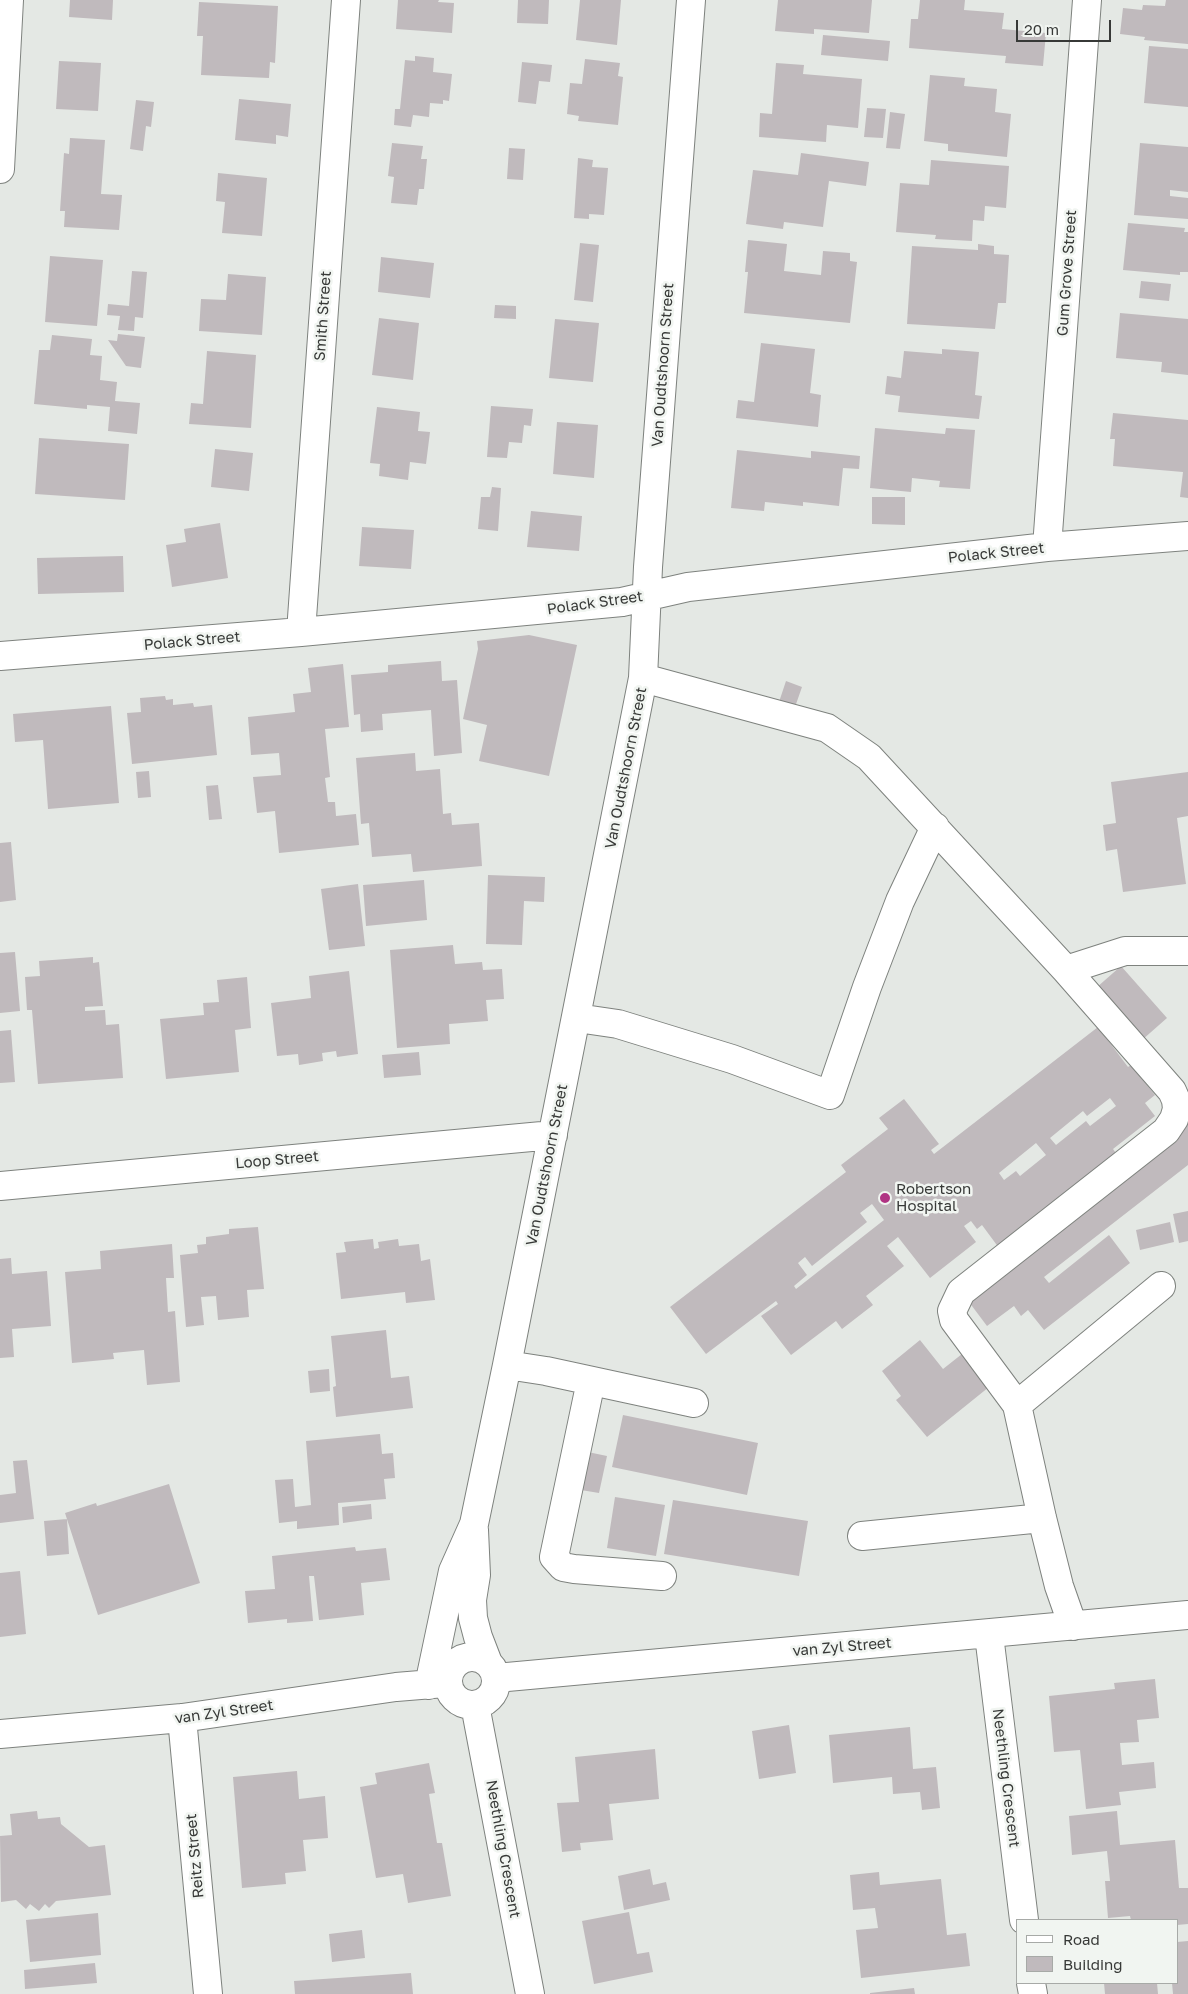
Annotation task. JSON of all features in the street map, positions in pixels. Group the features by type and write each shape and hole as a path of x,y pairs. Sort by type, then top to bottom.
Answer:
{"street":[{"path":"0,169 9,0"},
{"name":"Smith Street","path":"301,632 346,0"},
{"name":"Van Oudtshoorn Street","path":"438,1684 453,1571 474,1524 577,1018 643,678 647,596 691,0"},
{"name":"Gum Grove Street","path":"1047,547 1087,0"},
{"name":"Polack Street","path":"0,656 301,632 622,602 688,587 1047,547 1188,536"},
{"path":"643,678 827,728 869,757 1066,970 1172,1091 1177,1109 1174,1119 1166,1131 961,1292 952,1311 954,1320 1017,1405 1042,1518 1073,1626"},
{"path":"577,1018 618,1024 732,1059 830,1095 873,970 900,901 935,827"},
{"path":"1066,970 1125,951 1188,951"},
{"name":"Loop Street","path":"0,1186 553,1135"},
{"path":"1017,1405 1161,1286"},
{"path":"507,1365 546,1371 694,1403"},
{"path":"591,1381 554,1557 563,1567 574,1570 662,1576"},
{"path":"862,1536 1042,1518"},
{"name":"Van Oudtshoorn Street","path":"474,1524 476,1575 472,1600 473,1618 478,1638 492,1671"},
{"name":"van Zyl Street","path":"492,1671 989,1635 1188,1615"},
{"name":"Neethling Crescent","path":"989,1635 1024,1919"},
{"path":"473,1657 478,1658 492,1671 493,1693 485,1701 475,1705 464,1704 455,1699 449,1690 438,1684 447,1679 450,1669 458,1661 473,1657"},
{"name":"van Zyl Street","path":"0,1734 182,1718 396,1687 438,1684"},
{"name":"Neethling Crescent","path":"475,1705 530,1994"},
{"name":"Reitz Street","path":"182,1718 208,1994"}],"building":[{"path":"70,0 113,0 112,20 69,17"},
{"path":"398,0 439,0 438,2 454,3 452,33 396,29"},
{"path":"518,0 549,0 548,24 517,23"},
{"path":"580,0 621,0 617,45 576,40"},
{"path":"778,0 872,0 869,33 814,29 814,34 775,31"},
{"path":"920,0 965,0 964,10 1004,13 1002,29 1046,33 1043,66 1005,63 1006,56 909,48 911,19 918,19"},
{"path":"1166,0 1188,0 1188,44 1144,40 1145,37 1120,34 1123,8 1142,10 1143,5 1165,6"},
{"path":"199,2 278,6 275,63 270,62 269,78 201,75 203,36 197,36"},
{"path":"823,35 890,41 888,61 821,55"},
{"path":"1149,46 1188,49 1188,107 1144,103"},
{"path":"415,56 434,58 433,72 452,74 449,101 443,100 443,104 430,103 429,117 413,115 411,127 394,125 395,109 400,109 405,60 415,61"},
{"path":"585,59 620,63 618,76 623,77 618,125 578,121 579,116 567,114 570,83 582,84"},
{"path":"59,61 101,63 98,111 56,109"},
{"path":"522,62 552,65 550,82 539,81 536,104 518,102"},
{"path":"776,63 804,65 803,74 862,79 858,128 827,125 826,142 759,137 760,113 772,114"},
{"path":"930,75 965,78 964,86 997,89 995,112 1011,114 1007,157 948,151 948,144 924,141"},
{"path":"239,99 291,104 288,137 276,135 276,144 235,140"},
{"path":"136,100 154,102 151,127 146,126 143,151 130,149"},
{"path":"867,108 886,109 883,138 864,137"},
{"path":"890,112 905,114 900,149 886,148"},
{"path":"70,138 105,140 101,194 122,195 119,230 64,227 65,211 60,211 64,153 69,154"},
{"path":"392,143 423,146 421,159 427,159 424,189 419,189 417,205 391,203 394,177 388,176"},
{"path":"1140,143 1188,147 1188,192 1170,190 1170,196 1188,198 1188,219 1134,215"},
{"path":"509,148 525,149 523,180 507,179"},
{"path":"801,153 869,162 866,186 829,181 823,227 784,222 783,229 746,224 753,170 798,175"},
{"path":"578,158 593,160 592,167 608,168 604,215 589,214 589,219 574,218"},
{"path":"931,160 1009,166 1006,208 985,206 984,221 973,220 972,241 935,239 936,235 896,232 900,183 929,185"},
{"path":"218,173 267,178 262,236 222,233 225,202 216,201"},
{"path":"1128,223 1185,228 1184,232 1188,232 1188,272 1180,272 1180,275 1123,270"},
{"path":"748,240 787,244 784,271 821,275 823,251 850,253 850,261 857,262 850,323 744,313 748,272 745,272"},
{"path":"580,243 599,245 593,302 574,300"},
{"path":"978,244 994,246 994,254 1009,255 1006,303 998,303 995,329 907,324 912,246 978,250"},
{"path":"50,256 103,260 97,326 45,322"},
{"path":"381,257 434,263 430,298 378,292"},
{"path":"132,271 147,272 143,318 135,317 134,331 118,330 120,316 107,315 108,304 129,306"},
{"path":"228,274 266,277 262,335 199,331 201,299 226,300"},
{"path":"1141,281 1171,284 1169,301 1139,298"},
{"path":"495,305 516,306 516,319 494,318"},
{"path":"1120,313 1188,319 1188,375 1161,372 1162,362 1116,358"},
{"path":"379,318 419,323 413,380 372,375"},
{"path":"555,319 599,323 593,382 549,378"},
{"path":"118,334 145,337 141,368 126,366 108,340 117,341"},
{"path":"52,335 92,339 90,355 102,356 100,380 117,382 115,401 140,403 137,434 108,431 110,407 87,405 87,409 34,404 39,350 50,350"},
{"path":"761,343 815,349 810,393 821,395 818,427 736,418 738,400 754,402"},
{"path":"942,349 979,352 975,395 982,396 979,419 898,412 900,396 885,394 887,376 901,378 904,351 942,354"},
{"path":"207,351 256,355 251,428 189,424 191,403 203,404"},
{"path":"491,406 533,409 531,426 524,425 522,443 509,442 507,458 487,457"},
{"path":"377,407 420,412 418,431 430,432 426,464 410,462 408,480 379,476 380,464 370,463"},
{"path":"1113,413 1188,420 1188,498 1180,497 1183,472 1113,466 1115,439 1110,439"},
{"path":"557,422 598,425 594,478 553,474"},
{"path":"875,428 945,434 946,428 975,430 970,489 939,487 940,481 912,478 911,492 870,488"},
{"path":"39,438 129,444 125,500 35,494"},
{"path":"215,449 253,453 249,491 211,487"},
{"path":"737,450 811,458 811,451 860,456 859,469 843,468 839,506 803,502 803,506 765,502 764,511 731,508"},
{"path":"492,487 501,488 498,531 478,529 481,497 490,497"},
{"path":"872,497 905,497 905,525 872,524"},
{"path":"531,511 582,516 579,551 527,547"},
{"path":"220,523 228,578 172,587 166,545 186,542 184,529"},
{"path":"362,527 414,530 411,569 359,566"},
{"path":"123,556 124,592 38,594 37,558"},
{"path":"529,635 577,645 549,776 479,761 487,725 463,719 478,649 477,641"},
{"path":"441,661 442,681 457,680 462,753 434,756 431,710 382,714 383,730 361,732 360,714 354,715 351,675 388,672 388,665"},
{"path":"343,664 349,727 325,729 330,777 325,778 328,802 335,802 336,816 356,814 359,845 279,853 275,811 257,813 253,777 281,775 279,753 251,755 248,717 295,712 293,694 311,692 308,668"},
{"path":"786,681 802,687 795,707 779,702"},
{"path":"165,696 166,700 173,699 173,705 193,703 194,707 212,705 217,755 132,764 127,713 141,712 140,698"},
{"path":"111,706 119,803 48,809 43,740 15,742 13,714"},
{"path":"415,753 416,771 440,769 443,814 451,813 452,825 479,823 482,866 413,872 411,854 372,857 369,823 361,824 356,758"},
{"path":"149,771 151,797 138,798 136,772"},
{"path":"1188,772 1188,816 1177,818 1186,884 1123,892 1117,849 1106,851 1103,825 1116,823 1111,782"},
{"path":"218,785 222,819 209,820 206,786"},
{"path":"11,842 16,900 0,902 0,843"},
{"path":"488,875 545,877 544,902 524,901 522,945 486,944"},
{"path":"424,880 427,920 366,926 363,885"},
{"path":"358,884 365,946 329,950 321,889"},
{"path":"453,945 455,964 482,962 483,970 502,969 504,999 486,1000 488,1021 449,1024 450,1044 397,1048 390,950"},
{"path":"15,952 20,1011 0,1013 0,953"},
{"path":"93,957 93,963 99,962 103,1006 85,1007 85,1011 105,1010 106,1025 119,1024 123,1078 38,1084 32,1010 27,1010 25,977 40,976 39,961"},
{"path":"1121,966 1167,1018 1142,1040 1096,988"},
{"path":"349,971 358,1054 337,1057 336,1051 322,1053 323,1061 299,1065 298,1054 277,1056 271,1003 311,998 309,976"},
{"path":"247,977 251,1028 235,1030 239,1072 166,1079 160,1019 204,1015 203,1003 219,1002 217,980"},
{"path":"1098,1027 1128,1067 1131,1065 1155,1095 1145,1103 1155,1116 1113,1149 1118,1156 999,1248 982,1225 977,1229 971,1221 964,1226 976,1242 930,1278 898,1237 887,1246 904,1266 866,1296 873,1305 842,1329 836,1321 791,1355 761,1316 778,1304 776,1301 706,1354 670,1307 846,1172 841,1165 888,1129 879,1118 904,1099 939,1144 931,1150 934,1154","holes":["1110,1098 1116,1106 1090,1126 1086,1121 1056,1145 1050,1138 1083,1111 1087,1116","1036,1143 1046,1155 1020,1176 1016,1171 1004,1180 999,1173","872,1204 884,1220 796,1289 794,1286 807,1275 798,1263 805,1257 812,1266 867,1222 860,1213"]},
{"path":"11,1030 15,1082 0,1083 0,1031"},
{"path":"419,1052 421,1075 384,1078 382,1055"},
{"path":"1188,1124 1188,1165 1044,1277 1049,1283 1109,1235 1130,1263 1044,1330 1028,1310 1021,1316 1014,1306 987,1326 966,1298"},
{"path":"1188,1211 1188,1241 1179,1243 1173,1214"},
{"path":"1170,1222 1174,1242 1140,1250 1136,1230"},
{"path":"258,1227 264,1289 247,1290 249,1317 218,1320 216,1296 201,1297 204,1325 186,1327 180,1255 198,1253 197,1245 206,1244 206,1237 229,1234 229,1229"},
{"path":"373,1239 374,1249 379,1248 378,1242 398,1239 399,1246 419,1244 421,1261 430,1259 435,1300 406,1303 405,1292 341,1299 336,1253 346,1252 344,1242"},
{"path":"172,1244 174,1278 166,1278 168,1312 175,1311 180,1382 147,1385 144,1350 113,1353 114,1359 72,1363 65,1272 101,1269 100,1251"},
{"path":"11,1258 12,1274 47,1271 51,1326 12,1329 14,1357 0,1358 0,1259"},
{"path":"386,1330 391,1378 409,1376 413,1408 336,1417 333,1387 336,1386 331,1336"},
{"path":"920,1340 943,1369 962,1354 989,1387 927,1437 896,1400 901,1396 882,1371"},
{"path":"329,1369 330,1391 310,1393 308,1371"},
{"path":"623,1415 758,1443 747,1495 612,1467"},
{"path":"380,1434 382,1454 393,1453 395,1478 384,1479 386,1499 338,1503 339,1525 297,1529 297,1521 279,1523 275,1480 293,1479 295,1507 311,1505 306,1441"},
{"path":"583,1451 607,1456 599,1493 575,1489"},
{"path":"27,1460 34,1519 0,1523 0,1495 16,1493 13,1461"},
{"path":"169,1484 200,1583 98,1615 65,1513 96,1503 97,1506"},
{"path":"615,1497 665,1505 656,1556 607,1548"},
{"path":"673,1500 808,1521 799,1576 664,1554"},
{"path":"371,1504 372,1519 343,1523 342,1507"},
{"path":"67,1519 69,1554 47,1556 44,1521"},
{"path":"355,1547 356,1551 386,1548 390,1580 361,1583 364,1615 319,1620 314,1576 309,1576 313,1621 287,1623 287,1619 248,1623 245,1591 275,1589 272,1556"},
{"path":"20,1571 26,1634 0,1637 0,1573"},
{"path":"1155,1679 1159,1718 1137,1720 1139,1742 1120,1743 1122,1765 1154,1762 1156,1788 1119,1792 1121,1805 1086,1809 1080,1750 1054,1752 1049,1696 1115,1689 1114,1683"},
{"path":"789,1725 796,1773 759,1779 752,1731"},
{"path":"910,1727 913,1769 936,1767 940,1808 922,1810 920,1792 893,1794 892,1777 833,1783 829,1735"},
{"path":"655,1749 659,1799 609,1804 613,1840 580,1843 581,1850 562,1852 557,1803 579,1802 575,1757"},
{"path":"429,1763 435,1793 429,1794 437,1843 442,1843 451,1896 408,1903 403,1874 376,1878 360,1787 377,1784 375,1773"},
{"path":"297,1771 299,1799 325,1796 328,1838 303,1840 306,1871 285,1873 286,1884 242,1888 233,1777"},
{"path":"37,1811 38,1819 60,1817 61,1824 89,1847 105,1845 111,1895 56,1901 49,1908 45,1904 39,1911 30,1904 26,1909 16,1900 1,1902 0,1836 12,1835 10,1814"},
{"path":"1117,1811 1120,1845 1175,1840 1179,1888 1188,1888 1188,1924 1178,1925 1178,1919 1131,1919 1130,1916 1108,1918 1105,1881 1110,1881 1107,1851 1072,1855 1069,1816"},
{"path":"650,1869 653,1885 666,1882 670,1900 624,1910 618,1876"},
{"path":"879,1872 880,1885 941,1879 947,1935 966,1933 970,1966 861,1978 856,1930 878,1928 875,1908 853,1910 850,1875"},
{"path":"629,1912 637,1954 649,1952 653,1972 594,1984 582,1921"},
{"path":"98,1913 101,1955 30,1962 26,1920"},
{"path":"362,1930 365,1958 332,1962 329,1934"},
{"path":"1188,1941 1188,1994 1173,1994 1172,1984 1178,1984 1178,1942"},
{"path":"95,1963 97,1983 25,1989 24,1970"},
{"path":"411,1973 413,1994 295,1994 294,1981"},
{"path":"1104,1984 1157,1984 1158,1994 1105,1994"},
{"path":"914,1988 915,1994 870,1994 870,1993"}],"place":[{"name":"Robertson Hospital","path":"885,1198"}]}
